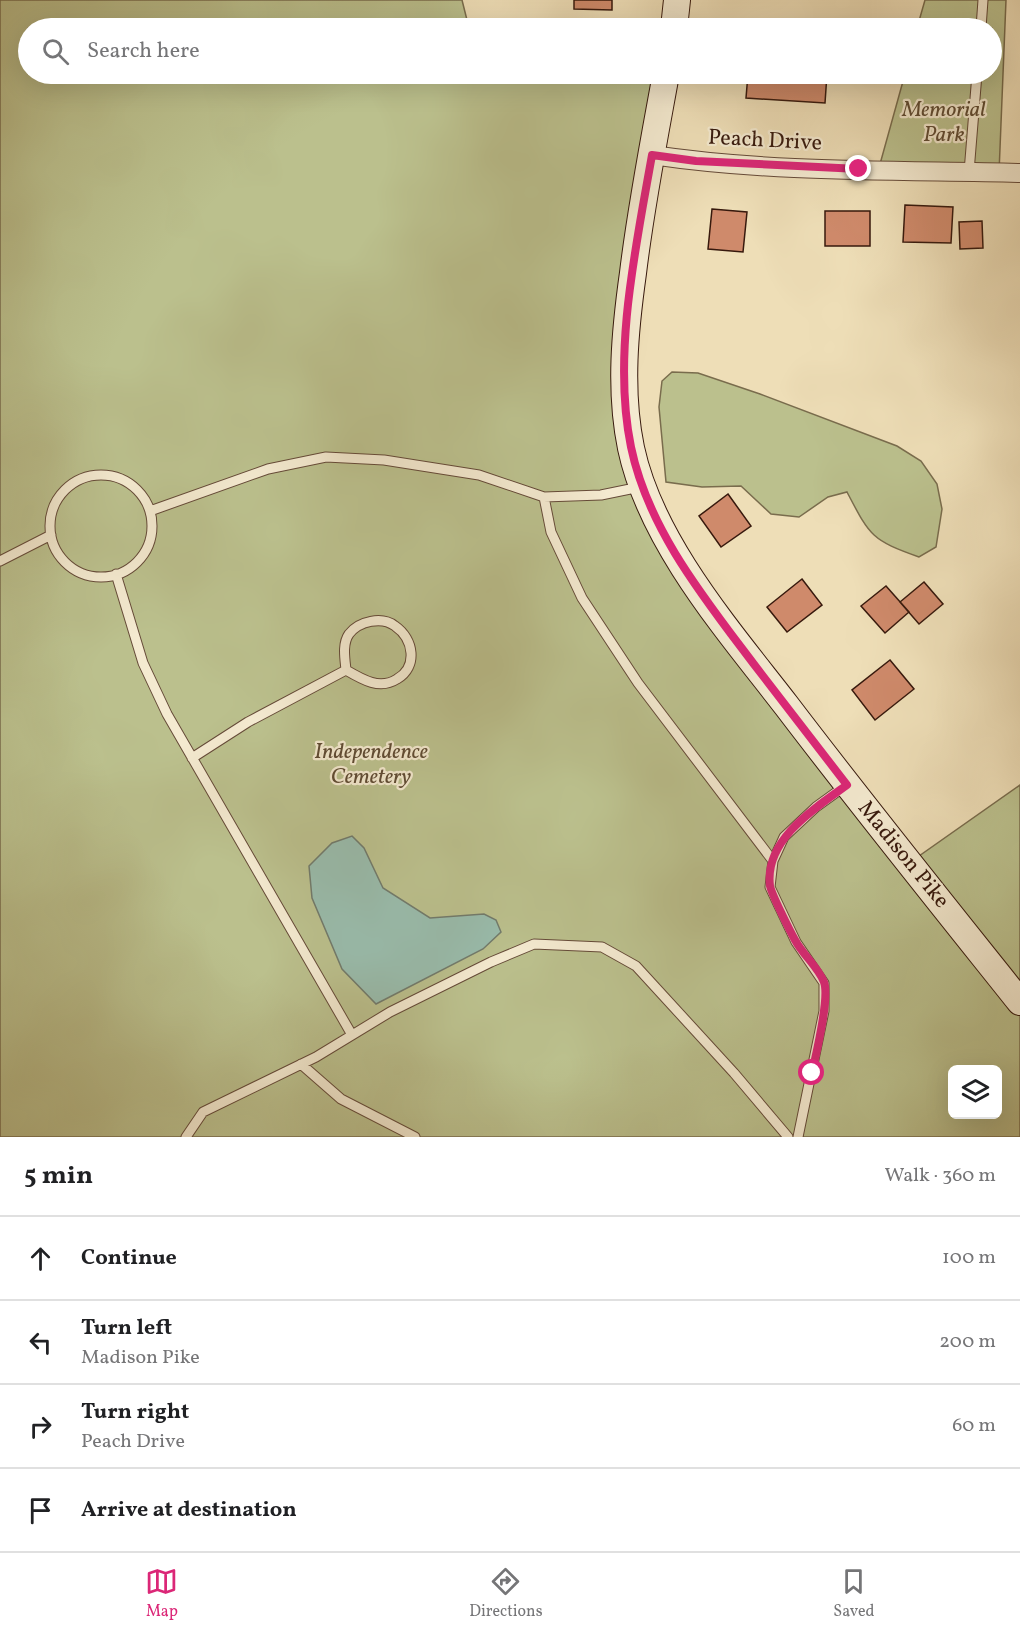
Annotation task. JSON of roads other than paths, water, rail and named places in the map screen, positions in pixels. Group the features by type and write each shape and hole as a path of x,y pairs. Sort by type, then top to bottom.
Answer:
{"main road":[{"path":"675,18 677,0"},
{"name":"Madison Pike","path":"664,84 638,234 628,308 623,378 631,447 642,487 667,539 713,610 847,785 1020,1002"}],"street":[{"name":"Peach Drive","path":"652,155 696,161 806,167 1020,173"}],"lane":[{"path":"982,18 983,0"},
{"path":"969,172 976,84"},
{"path":"150,511 268,469 326,457 384,460 479,475 544,497 601,495 642,487"},
{"path":"104,475 115,477 131,485 142,495 150,511 152,531 148,548 139,561 125,572 103,578 86,575 64,562 57,552 51,535 50,522 55,505 62,494 76,482 86,478 104,475"},
{"path":"544,497 551,532 582,598 638,683 773,861"},
{"path":"0,561 51,535"},
{"path":"116,574 143,663 167,714 352,1035"},
{"path":"380,620 395,625 408,641 412,658 407,674 389,684 367,682 346,670 344,651 348,635 363,623 380,620"},
{"path":"192,758 248,722 346,670"},
{"path":"798,1137 824,1011 824,983 796,942 770,887 773,861 784,837 816,807 847,785"},
{"path":"186,1137 204,1112 301,1064 390,1012 491,962 534,944 602,947 636,966 734,1073 788,1137"},
{"path":"301,1064 341,1099 415,1137"}],"park label":[{"name":"Memorial Park","path":"944,122"},
{"name":"Independence Cemetery","path":"371,764"}]}
